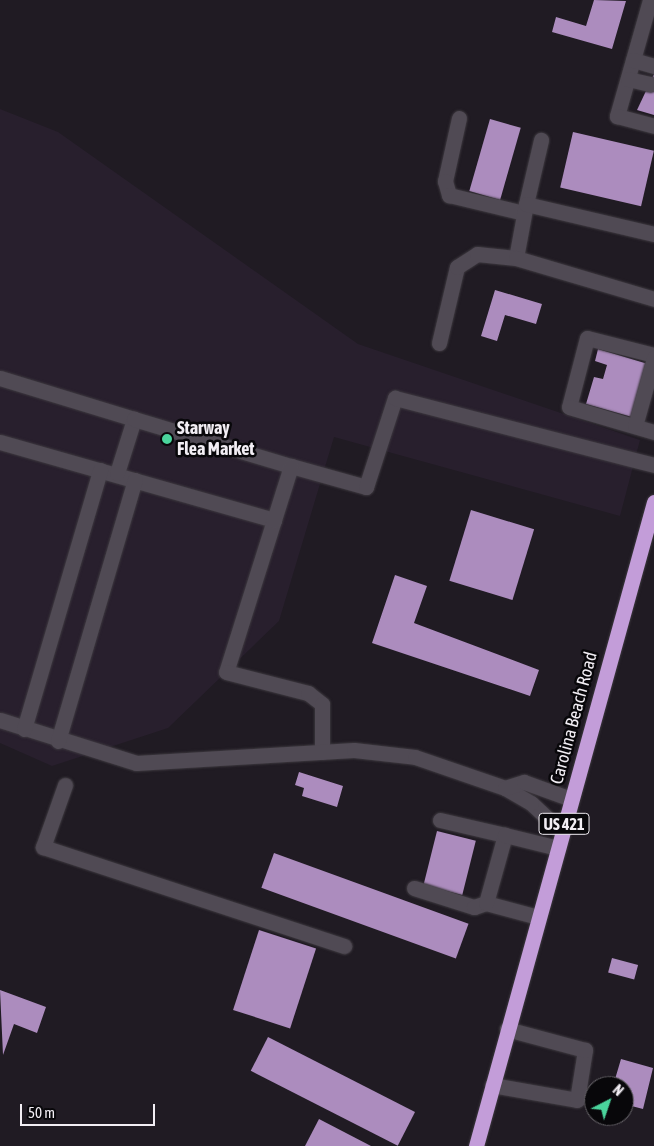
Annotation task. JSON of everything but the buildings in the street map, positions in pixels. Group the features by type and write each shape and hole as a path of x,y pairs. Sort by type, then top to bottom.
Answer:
{"highway":[{"name":"Carolina Beach Road","path":"476,1146 654,502"}],"lane":[{"path":"650,0 650,20 633,60 618,116 654,126"},
{"path":"633,60 654,66"},
{"path":"628,79 650,84"},
{"path":"460,118 445,181 449,195 654,234"},
{"path":"516,258 525,208 541,140"},
{"path":"439,343 457,267 476,254 516,258 654,299"},
{"path":"635,426 654,357 587,338 569,407 654,432"},
{"path":"0,378 366,488 395,398 654,465"},
{"path":"117,473 134,419"},
{"path":"0,442 117,473 135,480 274,520"},
{"path":"291,466 226,672 308,693 322,704 322,752"},
{"path":"24,729 100,470"},
{"path":"58,742 135,480"},
{"path":"0,720 58,742 136,763 322,752 415,757 505,788 531,803 562,832"},
{"path":"505,788 524,782 571,799"},
{"path":"65,785 43,847 344,946"},
{"path":"440,820 558,848"},
{"path":"486,902 505,835"},
{"path":"414,888 474,907 486,902 538,917"},
{"path":"492,1085 577,1100 585,1050 507,1029"}],"shaded area":[{"name":"Starway Flea Market","path":"0,109 58,132 358,344 640,440 620,516 334,437 279,621 168,728 52,766 0,743"}],"place":[{"name":"Starway Flea Market","path":"167,439"}]}
